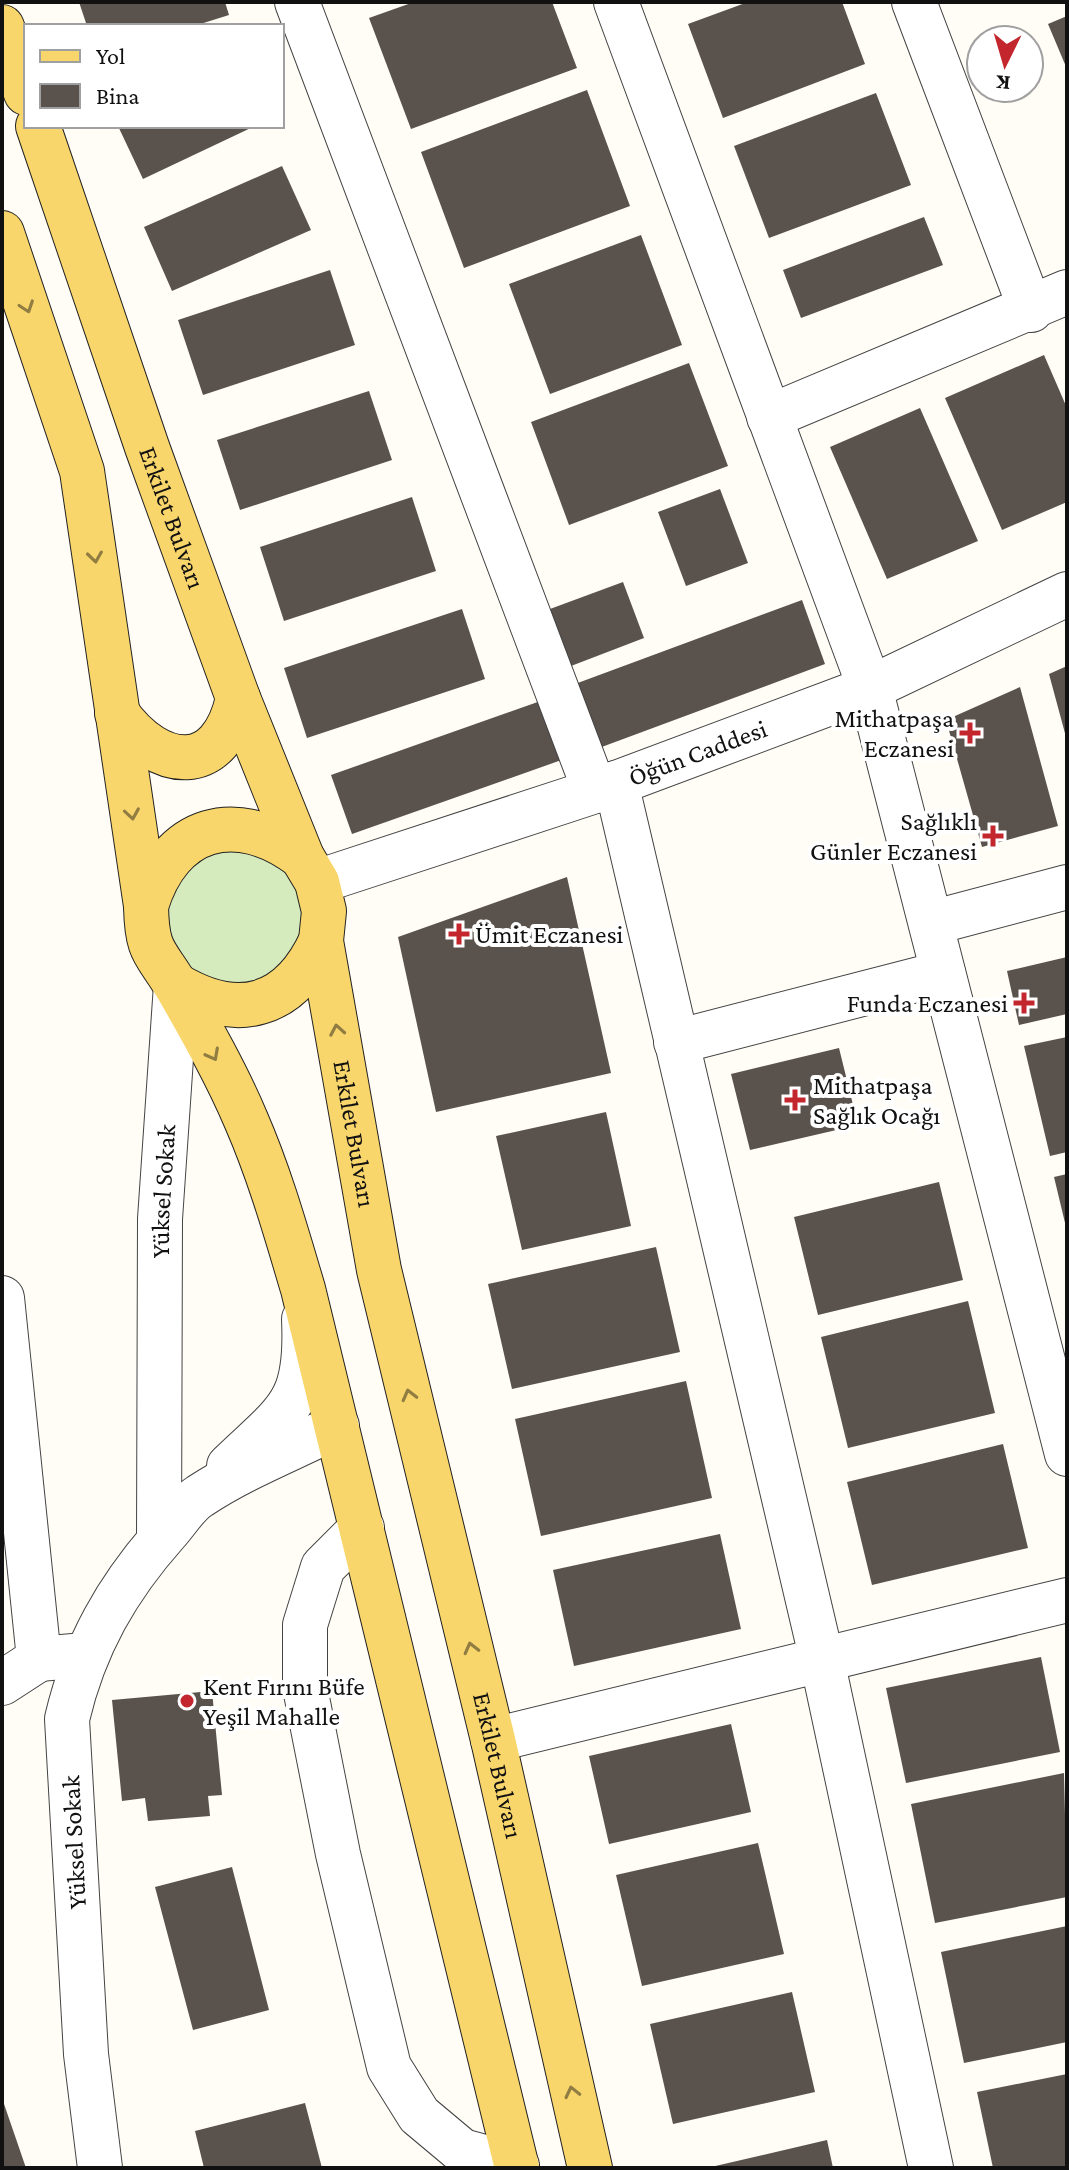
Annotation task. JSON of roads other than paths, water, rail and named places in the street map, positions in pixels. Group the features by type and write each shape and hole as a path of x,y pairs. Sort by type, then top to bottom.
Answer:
{"main road":[{"path":"2,27 24,88"},
{"name":"Erkilet Bulvarı","path":"39,128 147,447 238,698 324,911 321,941 379,1270 493,1740 590,2168"},
{"path":"2,233 82,471 146,906 146,934 157,961 176,985 245,1118 268,1174 303,1289 517,2167"},
{"path":"117,713 143,744 175,757 197,754 218,744 232,726 238,698"},
{"path":"146,906 154,878 171,854 195,838 222,829 251,830 279,840 309,870"},
{"path":"176,985 201,1000 231,1007 261,1003 287,990 308,968 321,941"}],"street":[{"path":"297,2 605,787 676,1042 822,1660 931,2168"},
{"path":"616,2 870,688 1067,1454"},
{"path":"769,417 1049,301 914,2"},
{"name":"Öğün Caddesi","path":"309,870 605,787 870,688 1067,594"},
{"path":"931,923 1067,887"},
{"path":"676,1042 943,973"},
{"name":"Yüksel Sokak","path":"159,1541 160,1219 176,985"},
{"path":"198,1497 285,1413 301,1387 306,1356 303,1289"},
{"path":"2,1298 39,1659"},
{"name":"Yüksel Sokak","path":"100,2168 86,2054 67,1719 85,1655 116,1597 198,1497 337,1426"},
{"path":"362,1528 323,1567 305,1625 305,1688 338,1854 389,2067 419,2115 462,2151 517,2167"},
{"path":"493,1740 1067,1600"},
{"path":"2,1683 39,1659 85,1655"}],"place":[{"name":"Mithatpaşa Eczanesi","path":"970,733"},
{"name":"Sağlıklı Günler Eczanesi","path":"993,836"},
{"name":"Ümit Eczanesi","path":"459,934"},
{"name":"Funda Eczanesi","path":"1024,1003"},
{"name":"Mithatpaşa Sağlık Ocağı","path":"795,1100"},
{"name":"Kent Fırını Büfe Yeşil Mahalle","path":"187,1701"}]}
